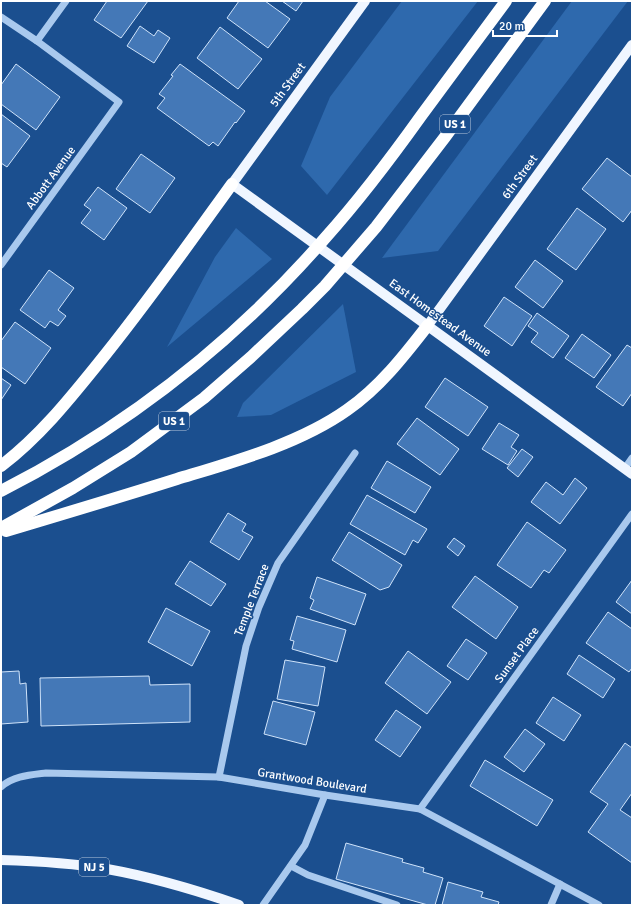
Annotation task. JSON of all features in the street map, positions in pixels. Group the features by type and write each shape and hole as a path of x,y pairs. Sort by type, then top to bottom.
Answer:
{"highway":[{"name":"US 1","path":"1,492 72,452 156,395 231,334 273,294 336,226 394,153 506,1"},
{"name":"US 1","path":"1,528 73,488 131,452 178,418 204,398 251,357 302,309 325,286 361,245 401,196 545,1"},
{"path":"1,466 44,427 69,400 136,314 232,184"},
{"path":"1,533 229,464 282,444 311,431 333,420 363,398 386,375 428,325"}],"main road":[{"name":"5th Street","path":"232,184 366,1"},
{"name":"6th Street","path":"428,325 632,44"},
{"name":"East Homestead Avenue","path":"232,184 628,471"},
{"name":"NJ 5","path":"1,860 59,863 106,869 184,887 239,905"}],"street":[{"path":"1,17 37,41 66,1"},
{"name":"Abbott Avenue","path":"1,265 119,102 37,41"},
{"name":"Temple Terrace","path":"219,777 246,646 258,607 278,564 355,453"},
{"path":"628,471 632,458"},
{"name":"Sunset Place","path":"420,809 632,514"},
{"name":"Grantwood Boulevard","path":"1,787 4,784 22,776 46,772 219,777 420,809 599,905"},
{"path":"262,905 305,845 325,795"},
{"path":"291,866 308,875 397,905"},
{"path":"551,905 560,884"}],"shaded area":[{"path":"402,1 478,1 327,195 301,166 330,97"},
{"path":"572,1 628,1 438,251 382,258"},
{"path":"236,228 272,259 167,347 215,257"},
{"path":"343,304 356,372 271,415 237,417 243,403"}],"building":[{"path":"107,1 148,1 121,38 94,20"},
{"path":"239,1 265,1 290,19 268,48 227,18"},
{"path":"282,1 303,1 296,11"},
{"path":"140,26 154,36 158,30 170,38 154,63 127,46"},
{"path":"220,27 262,59 238,89 197,58"},
{"path":"16,64 60,97 36,130 1,104 1,85"},
{"path":"180,64 245,111 218,146 213,142 209,146 157,108 165,98 159,94"},
{"path":"1,114 30,136 7,167 1,163"},
{"path":"141,154 175,178 150,213 116,189"},
{"path":"607,158 632,177 632,210 623,222 582,189"},
{"path":"98,187 127,208 104,240 81,223 91,210 84,205"},
{"path":"577,208 606,229 576,270 547,249"},
{"path":"535,260 563,281 543,308 515,287"},
{"path":"49,270 74,288 58,310 66,316 58,326 50,321 45,328 20,310"},
{"path":"504,297 532,316 512,346 484,326"},
{"path":"537,313 569,336 553,358 531,342 538,333 528,326"},
{"path":"15,322 51,348 25,384 1,367 1,341"},
{"path":"582,334 611,355 594,378 565,358"},
{"path":"627,345 632,348 632,393 623,406 596,387"},
{"path":"1,378 11,385 1,400"},
{"path":"445,378 488,407 468,436 425,407"},
{"path":"417,418 459,449 440,475 397,444"},
{"path":"499,423 519,435 511,447 517,451 508,465 482,449"},
{"path":"522,449 533,457 518,477 507,468"},
{"path":"387,461 431,487 415,513 371,488"},
{"path":"575,478 587,488 560,524 531,502 546,482 563,495"},
{"path":"367,495 427,529 418,543 413,540 405,555 350,524"},
{"path":"228,513 246,524 242,531 253,537 239,560 210,542"},
{"path":"527,522 566,550 549,573 544,570 531,588 497,565"},
{"path":"349,532 402,565 389,587 380,590 332,560"},
{"path":"454,538 465,546 458,556 447,547"},
{"path":"190,561 226,584 211,606 175,584"},
{"path":"475,576 518,607 496,639 452,607"},
{"path":"317,577 366,594 355,625 310,609 314,600 310,598"},
{"path":"632,580 632,614 616,602"},
{"path":"166,608 210,631 192,666 148,642"},
{"path":"608,612 632,629 632,668 629,672 586,643"},
{"path":"297,616 346,630 337,662 292,649 294,641 290,640"},
{"path":"466,639 487,653 468,680 447,666"},
{"path":"408,651 451,682 427,714 385,683"},
{"path":"579,655 615,679 603,698 567,674"},
{"path":"285,660 325,667 318,706 277,699"},
{"path":"19,671 20,684 26,683 28,722 1,724 1,672"},
{"path":"149,676 150,685 190,684 190,722 41,726 40,678"},
{"path":"553,697 581,715 564,741 536,723"},
{"path":"273,701 315,712 306,745 264,734"},
{"path":"396,710 421,727 400,757 375,740"},
{"path":"525,729 545,744 524,772 504,757"},
{"path":"625,743 632,748 632,793 620,810 632,818 632,863 588,832 608,804 590,792"},
{"path":"485,760 553,800 537,826 470,786"},
{"path":"346,843 403,859 402,862 424,868 423,872 443,878 435,905 428,905 336,879"},
{"path":"448,882 483,892 481,897 499,902 498,905 442,905"}]}
